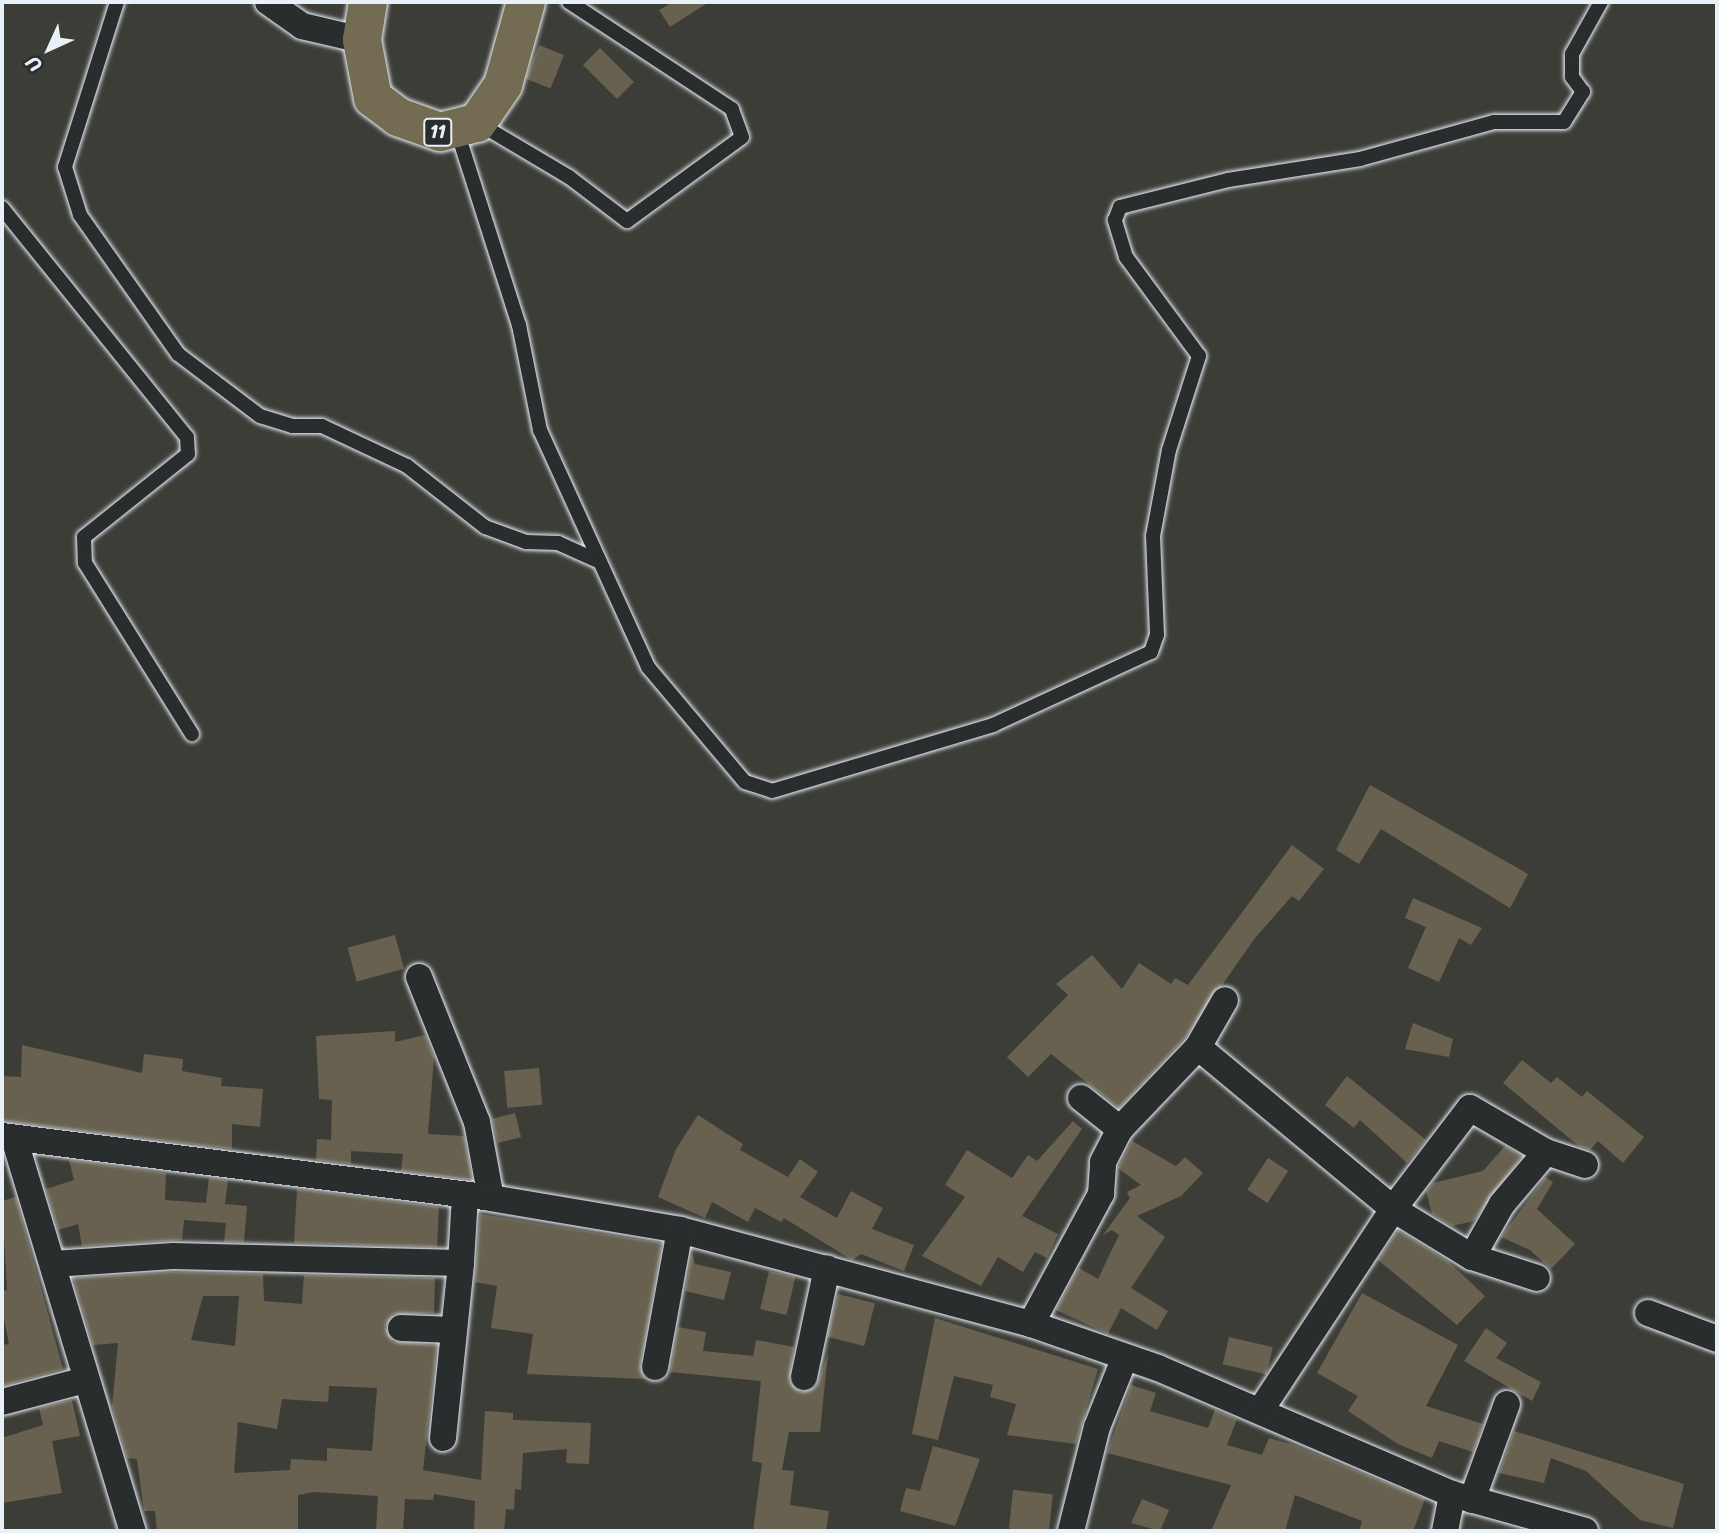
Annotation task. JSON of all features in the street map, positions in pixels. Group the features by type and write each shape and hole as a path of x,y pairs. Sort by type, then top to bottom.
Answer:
{"highway":[{"name":"11","path":"368,2 362,40 373,97 424,129 466,126 503,85 526,2"}],"street":[{"path":"268,2 302,26 362,40"},
{"path":"419,977 477,1122 478,1197 461,1263 443,1438"},
{"path":"1031,1324 1101,1194 1103,1163 1119,1129 1198,1047 1225,1000"},
{"path":"1198,1047 1393,1209 1472,1257 1537,1278"},
{"path":"1081,1098 1119,1129"},
{"path":"1260,1411 1393,1209 1470,1108 1546,1152 1585,1165"},
{"path":"133,1531 85,1380 54,1264 8,1137 478,1197 680,1230 1031,1324 1125,1357 1260,1411 1462,1497 1573,1529"},
{"path":"1472,1257 1502,1204 1546,1152"},
{"path":"655,1367 680,1230"},
{"path":"54,1264 173,1256 461,1263"},
{"path":"804,1377 827,1268"},
{"path":"1648,1313 1717,1339"},
{"path":"401,1328 454,1330"},
{"path":"1071,1531 1097,1427 1125,1357"},
{"path":"2,1402 85,1380"},
{"path":"1445,1531 1507,1404"}],"lane":[{"path":"117,2 65,167 80,215 178,354 260,416 292,426 322,426 407,466 485,527 526,542 558,543 600,562"},
{"path":"466,126 569,177 627,220 742,138 733,109 569,2"},
{"path":"466,126 519,325 540,430 648,667 745,782 772,791 993,725 1136,663 1157,635 1153,536 1169,450 1199,356 1126,257 1115,220 1120,207 1228,180 1360,159 1494,121 1564,121 1583,92 1572,77 1572,54 1601,2"},
{"path":"2,208 187,437 188,454 84,537 85,563 192,734"}],"building":[{"path":"673,2 709,2 670,27 659,10"},
{"path":"539,45 564,55 551,88 526,78"},
{"path":"600,48 634,82 617,99 583,65"},
{"path":"1370,785 1528,874 1510,908 1381,829 1359,864 1336,850"},
{"path":"1292,845 1324,869 1299,901 1292,896 1255,938 1185,1038 1119,1108 1051,1054 1028,1077 1007,1057 1068,995 1056,984 1092,955 1122,989 1139,963 1171,984 1175,978 1188,985"},
{"path":"1413,898 1482,928 1471,945 1459,938 1439,982 1408,968 1426,927 1405,918"},
{"path":"395,935 404,969 357,981 348,948"},
{"path":"1413,1023 1453,1039 1449,1057 1405,1049"},
{"path":"395,1031 395,1042 425,1035 434,1057 428,1134 464,1136 472,1180 401,1171 403,1154 351,1151 351,1164 316,1160 317,1139 331,1140 332,1100 319,1099 316,1036"},
{"path":"22,1045 142,1073 144,1054 183,1059 182,1071 222,1078 221,1086 263,1089 260,1127 232,1124 232,1149 2,1121 2,1076 21,1077"},
{"path":"1522,1060 1551,1083 1557,1077 1582,1097 1587,1091 1644,1137 1623,1163 1598,1141 1590,1150 1580,1147 1503,1083"},
{"path":"539,1068 542,1105 507,1108 504,1071"},
{"path":"1347,1076 1426,1140 1407,1163 1360,1120 1354,1128 1325,1105"},
{"path":"515,1113 521,1137 498,1143 492,1119"},
{"path":"698,1115 743,1144 740,1150 788,1177 800,1159 818,1172 800,1197 837,1218 851,1191 883,1208 872,1229 914,1245 904,1271 861,1254 852,1260 784,1218 781,1222 755,1208 748,1222 712,1202 705,1218 658,1197 676,1149"},
{"path":"1073,1121 1082,1129 1022,1216 1058,1234 1047,1258 1035,1252 1023,1272 998,1257 981,1286 922,1256 965,1197 945,1185 967,1150 1012,1178 1028,1155 1037,1161"},
{"path":"1132,1141 1176,1166 1185,1157 1203,1173 1181,1196 1137,1216 1165,1237 1131,1288 1168,1311 1157,1330 1121,1308 1108,1334 1056,1310 1079,1268 1098,1279 1119,1235 1112,1230 1103,1235 1130,1198 1127,1192 1141,1185 1118,1168"},
{"path":"1505,1146 1522,1156 1474,1221 1452,1226 1432,1214 1426,1191 1433,1183 1483,1171"},
{"path":"1268,1158 1288,1171 1267,1203 1247,1190"},
{"path":"69,1160 166,1173 165,1200 206,1203 209,1178 228,1180 225,1204 247,1206 244,1242 224,1242 226,1223 184,1220 182,1240 82,1246 78,1224 58,1230 46,1189 74,1180"},
{"path":"1545,1177 1553,1182 1537,1209 1575,1244 1551,1269 1530,1250 1501,1237"},
{"path":"297,1189 439,1207 437,1247 294,1243"},
{"path":"16,1197 63,1369 2,1386 2,1345 9,1344 2,1309 2,1291 7,1290 2,1201"},
{"path":"480,1214 662,1243 640,1364 645,1379 527,1374 533,1334 491,1328 497,1286 475,1282"},
{"path":"1398,1230 1449,1262 1485,1296 1457,1325 1378,1260"},
{"path":"692,1253 695,1264 731,1272 724,1300 685,1291"},
{"path":"769,1271 795,1277 787,1315 760,1309"},
{"path":"173,1272 263,1274 264,1301 302,1304 304,1275 435,1278 434,1313 394,1314 385,1327 393,1342 437,1345 423,1470 481,1480 485,1411 513,1413 513,1420 591,1423 589,1464 566,1463 567,1449 523,1453 521,1490 515,1489 514,1510 506,1509 504,1531 474,1531 475,1501 434,1494 433,1500 405,1499 403,1531 376,1531 378,1496 314,1492 298,1495 298,1531 157,1531 155,1511 144,1511 137,1459 127,1458 112,1407 118,1343 93,1345 73,1278","holes":["203,1296 239,1296 235,1346 191,1340","329,1386 377,1388 372,1451 327,1448 327,1461 291,1459 290,1470 234,1473 238,1422 277,1429 282,1399 328,1402"]},
{"path":"1362,1293 1458,1345 1426,1406 1483,1424 1473,1452 1439,1441 1432,1458 1398,1444 1348,1411 1358,1396 1317,1373"},
{"path":"838,1294 875,1303 864,1346 827,1337"},
{"path":"935,1318 1098,1369 1076,1444 1007,1435 1016,1404 990,1397 993,1385 954,1376 938,1440 912,1434"},
{"path":"678,1327 706,1332 703,1351 753,1356 756,1340 794,1347 789,1381 801,1392 816,1387 828,1353 820,1432 789,1432 782,1470 794,1471 790,1505 829,1511 826,1531 753,1531 762,1463 752,1461 761,1381 670,1372"},
{"path":"1486,1328 1507,1343 1496,1358 1541,1382 1532,1401 1464,1361"},
{"path":"1229,1337 1273,1347 1267,1374 1223,1364"},
{"path":"1131,1385 1156,1393 1150,1411 1208,1428 1215,1410 1237,1419 1227,1445 1262,1455 1269,1438 1294,1445 1425,1499 1413,1531 1359,1531 1362,1521 1295,1495 1285,1531 1211,1531 1231,1485 1107,1453"},
{"path":"72,1400 80,1436 52,1441 62,1493 2,1503 2,1438 43,1425 39,1408"},
{"path":"1514,1431 1684,1484 1673,1528 1640,1520 1586,1471 1551,1458 1544,1483 1499,1473"},
{"path":"933,1446 980,1459 955,1526 900,1511 906,1488 920,1491"},
{"path":"1013,1490 1053,1494 1049,1531 1009,1529"},
{"path":"1142,1499 1169,1510 1160,1531 1131,1523"}]}
